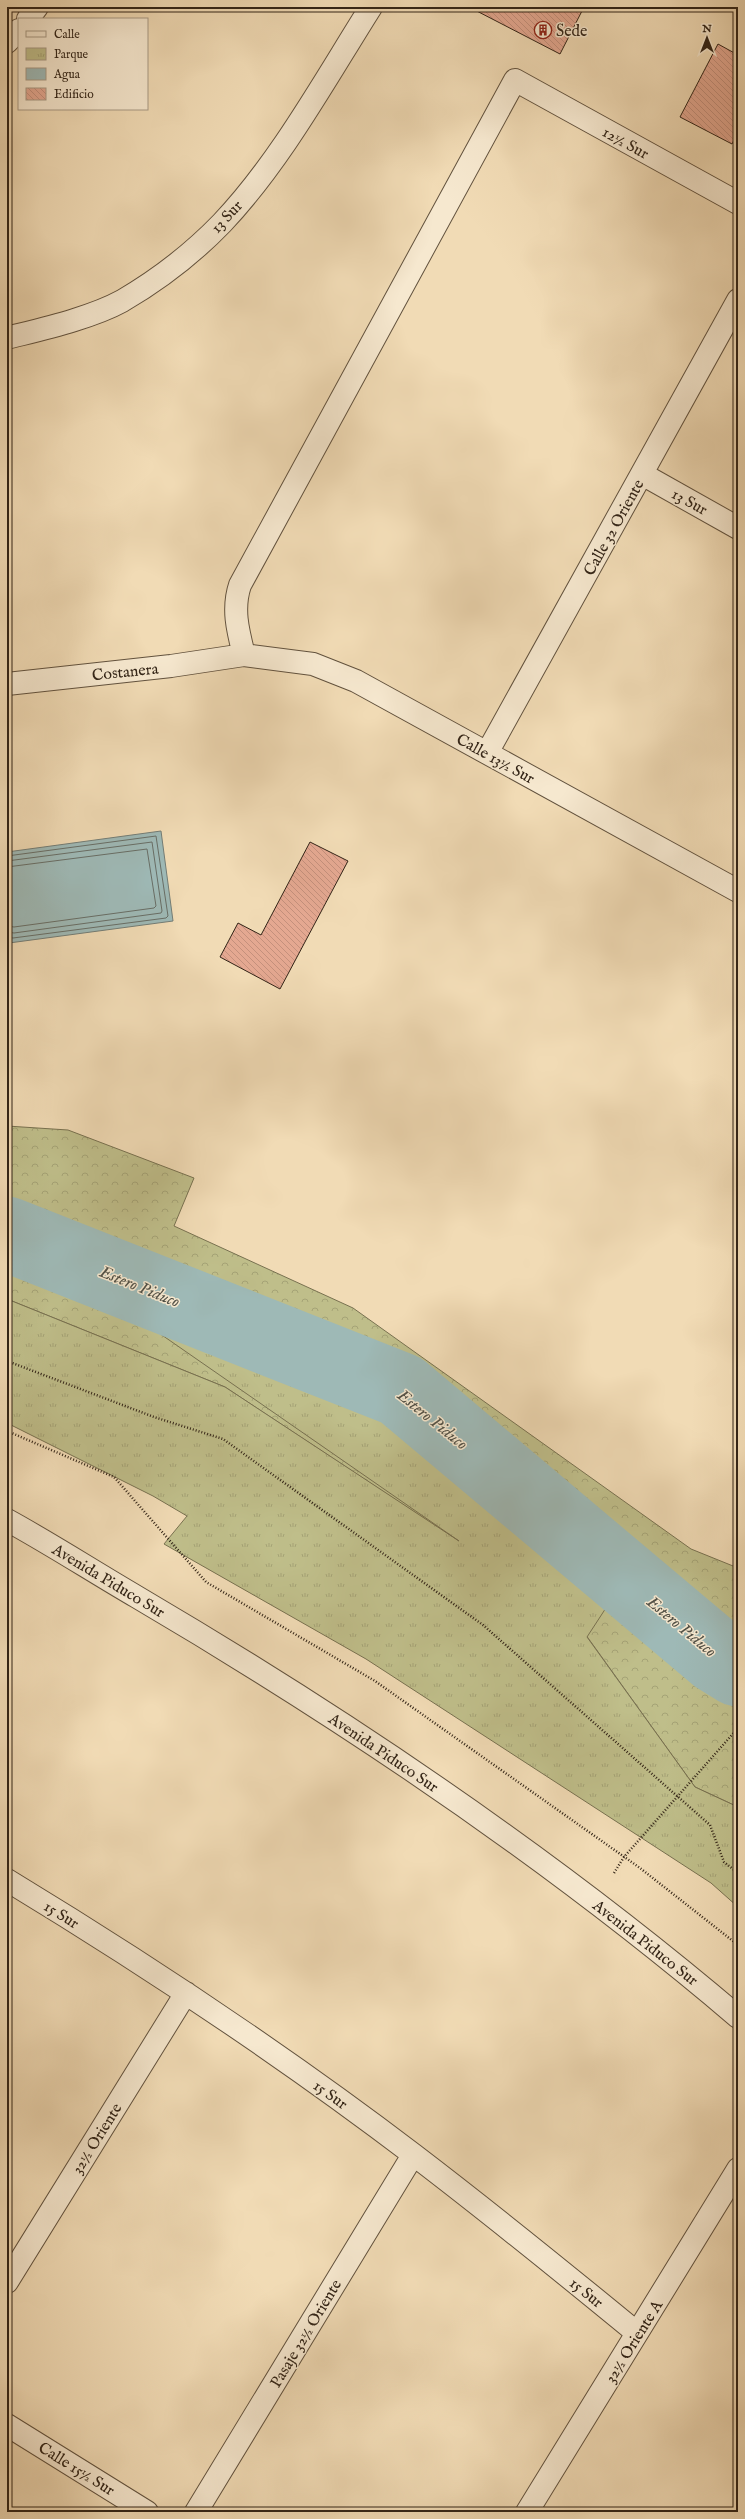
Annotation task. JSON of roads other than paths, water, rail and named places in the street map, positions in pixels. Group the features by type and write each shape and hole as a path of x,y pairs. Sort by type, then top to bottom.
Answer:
{"street":[{"path":"29,18 37,7"},
{"name":"13 Sur","path":"7,338 70,321 121,301 170,269 211,233 252,188 372,7"},
{"path":"7,42 18,31"},
{"name":"12½ Sur","path":"244,655 236,622 237,595 240,585 515,80 738,203"},
{"name":"Calle 32 Oriente","path":"487,753 738,300"},
{"name":"13 Sur","path":"642,474 738,528"},
{"name":"Costanera","path":"7,684 170,666 244,655"},
{"name":"Calle 13½ Sur","path":"244,655 320,667 356,681 738,891"},
{"name":"Avenida Piduco Sur","path":"7,1520 246,1661 375,1744 489,1823 595,1901 738,2017"},
{"name":"15 Sur","path":"7,1880 186,1994 301,2072 414,2155 527,2243 637,2333"},
{"name":"32½ Oriente","path":"7,2282 186,1994"},
{"name":"Pasaje 32½ Oriente","path":"196,2512 414,2155"},
{"name":"32½ Oriente A","path":"527,2512 738,2169"},
{"name":"Calle 15½ Sur","path":"7,2425 147,2512"}],"water":[{"path":"161,831 173,921 9,943 7,852"}],"waterway":[{"name":"Estero Piduco","path":"7,1234 401,1390 717,1656 738,1669"}],"place":[{"name":"Sede","path":"543,30"}]}
